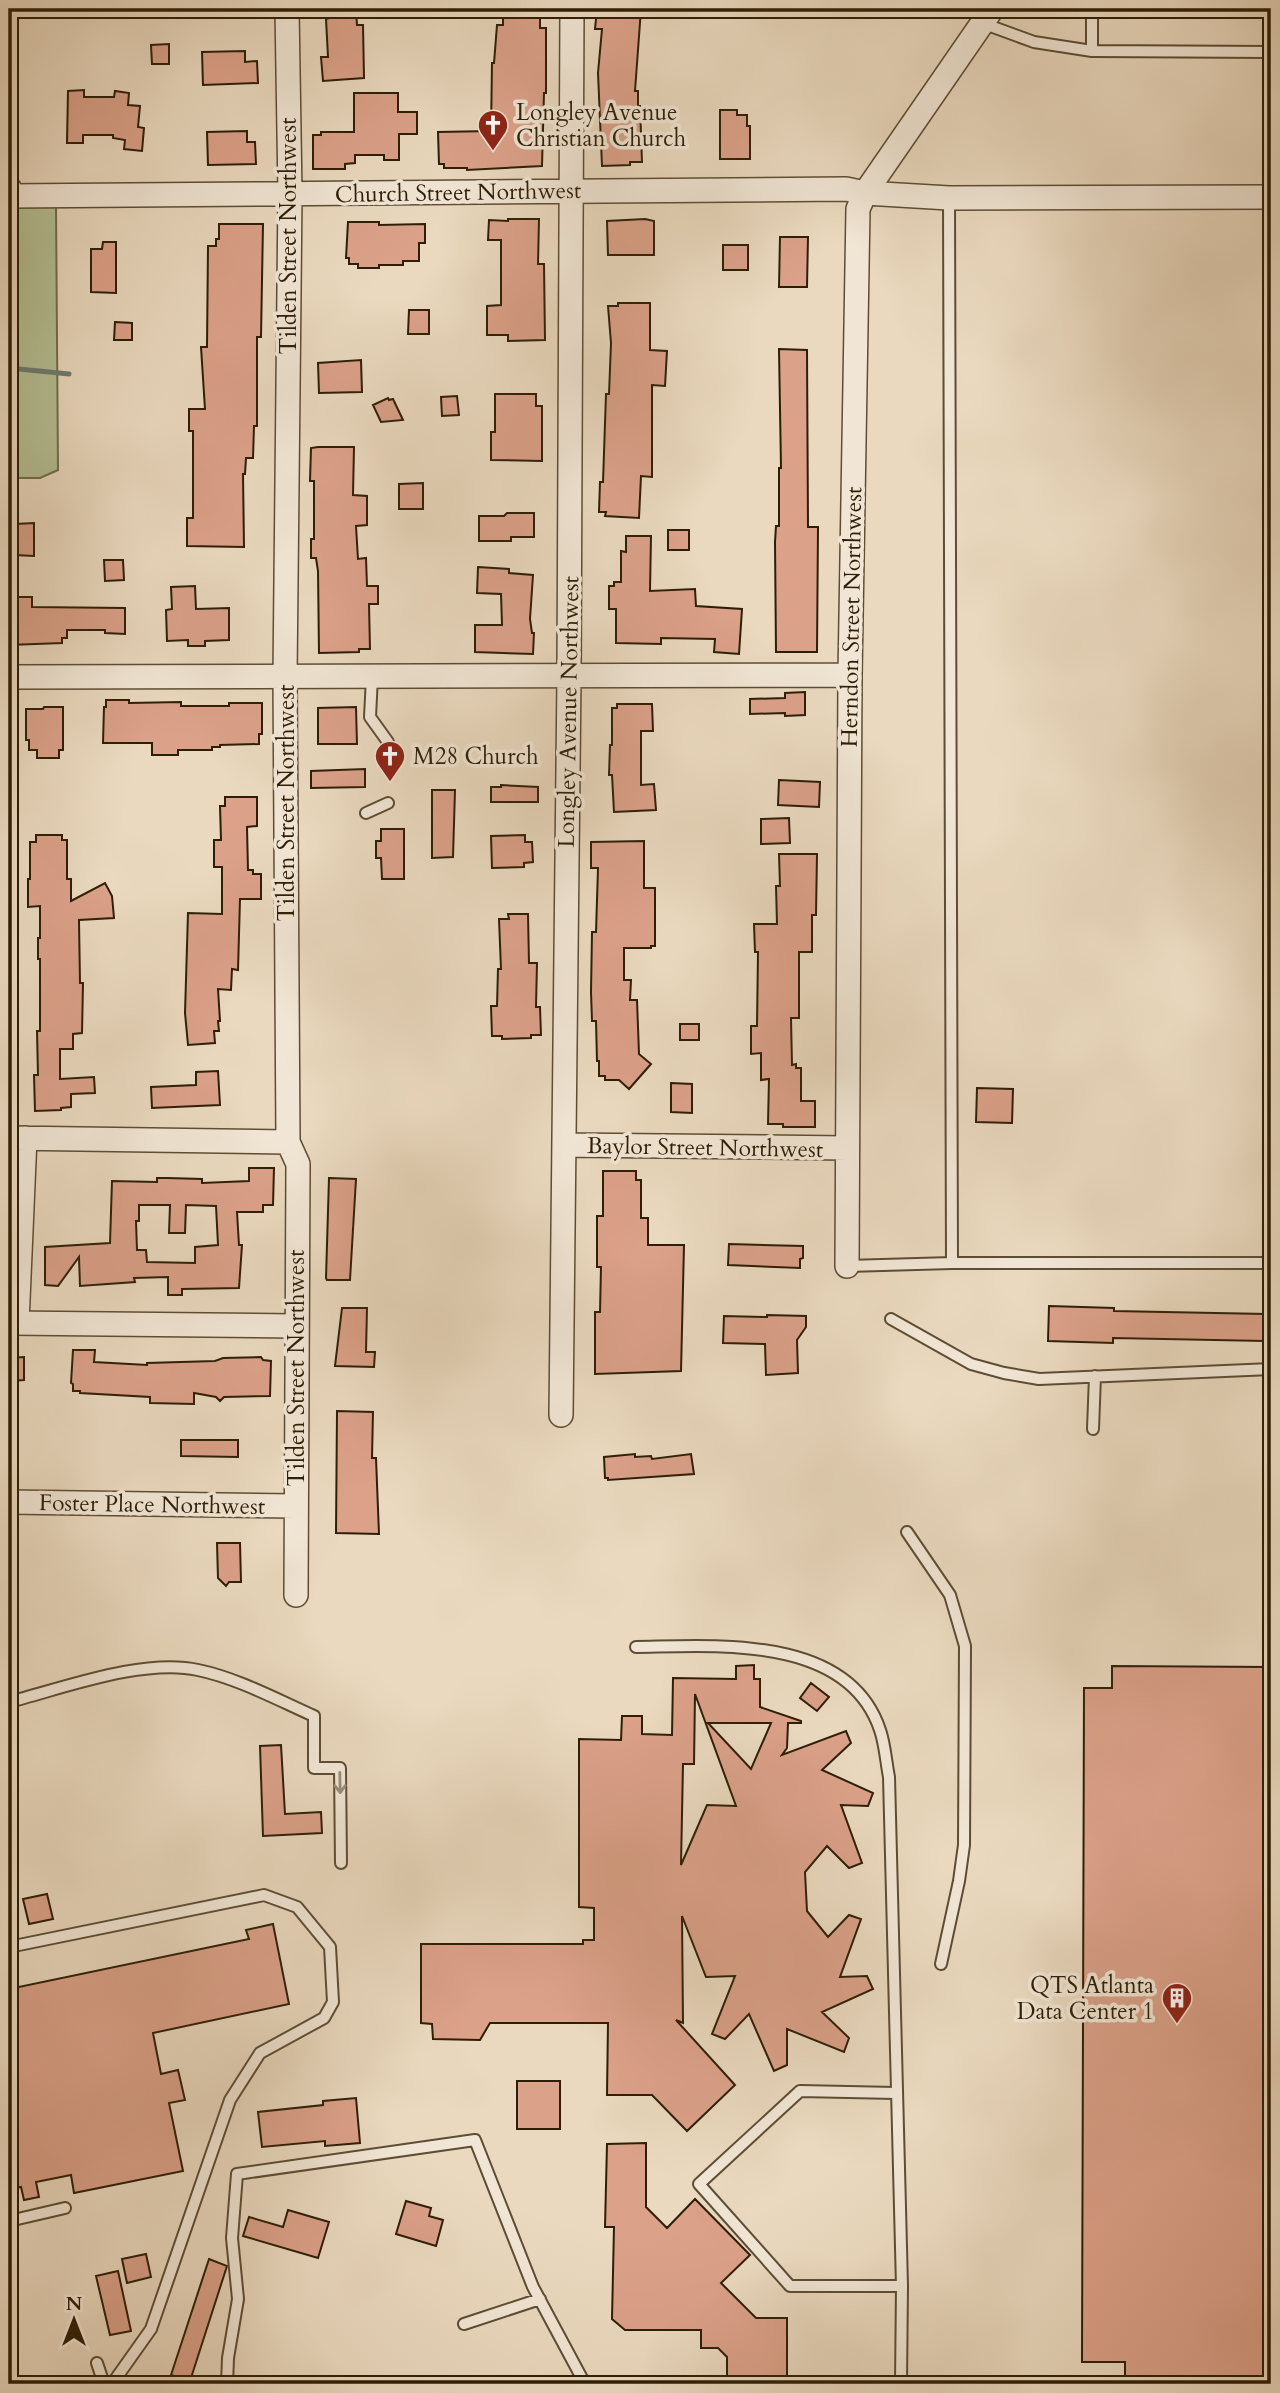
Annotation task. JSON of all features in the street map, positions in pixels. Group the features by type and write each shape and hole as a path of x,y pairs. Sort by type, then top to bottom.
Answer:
{"street":[{"name":"Tilden Street Northwest","path":"287,9 290,194 285,677 288,1142 298,1164 295,1326 296,1595"},
{"name":"Longley Avenue Northwest","path":"561,1415 569,676 572,9"},
{"name":"Herndon Street Northwest","path":"846,1266 850,675 855,248 858,209 865,193 987,16"},
{"path":"9,188 9,196"},
{"name":"Church Street Northwest","path":"9,196 846,189 865,193 950,198 1271,197"},
{"path":"9,677 850,675"},
{"path":"288,1142 17,1138 13,1323 295,1326"},
{"name":"Baylor Street Northwest","path":"564,1145 847,1148"},
{"name":"Foster Place Northwest","path":"9,1502 295,1506"}],"lane":[{"path":"1092,9 1092,51"},
{"path":"987,16 1034,42 1092,51 1271,52"},
{"path":"950,198 952,1263"},
{"path":"372,677 370,718 388,742"},
{"path":"366,813 388,803"},
{"path":"846,1266 952,1263 1271,1263"},
{"path":"891,1319 971,1364 1039,1379 1271,1369"},
{"path":"1093,1429 1095,1376"},
{"path":"907,1532 950,1595 965,1646 964,1844 941,1964"},
{"path":"636,1647 733,1646 774,1651 809,1661 839,1675 864,1700 880,1729 889,1777 902,2286 901,2384"},
{"path":"9,1702 127,1671 163,1666 218,1675 314,1716 314,1768 340,1768 341,1863"},
{"path":"9,1947 264,1895 297,1907 330,1947 334,2002 324,2018 260,2053 230,2100 150,2329 112,2384"},
{"path":"896,2093 800,2091 699,2184 790,2286 902,2286"},
{"path":"227,2384 238,2299 232,2238 237,2174 475,2140 540,2299 585,2384"},
{"path":"9,2221 65,2208"},
{"path":"464,2325 540,2299"},
{"path":"97,2363 104,2384"}],"green space":[{"path":"9,206 56,206 58,470 40,478 9,478"}],"building":[{"path":"503,9 540,9 540,28 546,28 542,166 467,170 444,168 444,164 439,164 438,132 491,131 492,63 497,25 503,25"},
{"path":"597,9 641,9 635,91 638,91 640,106 642,162 602,166 598,73 602,29 595,29"},
{"path":"356,11 357,25 363,25 364,78 323,81 321,57 328,57 326,19 329,18 329,12"},
{"path":"169,44 169,64 152,64 151,45"},
{"path":"245,51 245,62 257,61 258,83 203,85 202,52"},
{"path":"84,90 84,97 114,97 115,91 129,93 128,105 140,106 138,127 144,128 142,151 124,149 125,140 113,138 113,135 83,135 83,143 67,143 68,91"},
{"path":"354,93 398,93 398,112 417,112 417,134 399,134 399,160 384,160 384,155 355,155 355,163 345,164 345,169 313,169 313,135 321,135 321,132 354,132"},
{"path":"720,110 737,110 737,115 747,115 747,126 750,126 750,159 720,159"},
{"path":"247,131 247,142 255,142 256,164 208,165 207,132"},
{"path":"539,219 538,264 544,264 545,340 508,341 508,335 487,335 487,306 501,305 501,240 488,240 489,220"},
{"path":"607,221 654,221 654,255 608,255"},
{"path":"348,222 379,222 379,225 425,224 425,243 419,243 419,261 403,261 403,265 379,265 379,268 358,268 358,264 349,264 349,258 346,258"},
{"path":"219,224 263,224 261,337 257,337 257,426 254,426 253,458 246,458 243,474 244,547 187,546 187,518 193,518 193,431 189,431 189,409 205,409 201,347 207,347 208,246 216,246"},
{"path":"780,237 808,237 807,287 779,287"},
{"path":"103,242 116,242 116,293 91,292 91,249 102,249"},
{"path":"723,245 748,245 748,270 723,270"},
{"path":"618,303 650,303 650,350 667,351 665,386 652,385 652,477 641,476 639,518 605,516 606,512 599,512 600,482 603,482 606,394 609,394 611,343 608,306 618,306"},
{"path":"409,310 429,310 429,334 408,334"},
{"path":"115,322 132,323 132,340 114,340"},
{"path":"779,349 807,350 808,527 818,527 817,652 776,652 775,542 776,526 779,526 781,468"},
{"path":"361,360 362,392 319,393 318,363"},
{"path":"495,394 536,394 536,406 542,406 542,461 491,460 491,432 495,432"},
{"path":"457,396 459,415 442,416 441,397"},
{"path":"388,398 393,399 403,420 381,422 373,405"},
{"path":"354,447 353,495 367,496 367,525 356,526 358,559 366,558 367,586 378,586 378,604 369,604 370,649 359,649 359,652 319,653 318,571 316,558 311,558 311,539 314,539 314,481 310,481 311,448"},
{"path":"423,483 423,509 399,509 399,484"},
{"path":"507,513 534,513 534,537 511,537 511,541 479,541 479,516 504,516"},
{"path":"34,523 34,556 14,555 15,524"},
{"path":"668,530 689,530 689,550 668,550"},
{"path":"626,536 651,536 650,591 695,589 696,606 742,609 739,654 714,652 715,639 661,638 661,644 616,643 616,609 609,609 609,586 614,586 614,582 621,582 621,551 626,552"},
{"path":"104,560 123,560 124,580 105,581"},
{"path":"478,567 509,569 509,573 533,575 530,619 534,633 533,654 475,652 475,625 502,625 501,594 477,593"},
{"path":"195,586 196,609 229,608 229,640 205,641 205,646 188,646 188,640 167,641 166,610 172,609 171,587"},
{"path":"9,597 32,597 32,607 125,608 125,634 105,633 105,630 67,630 67,638 62,638 62,643 9,645"},
{"path":"805,692 805,715 750,714 750,699 785,698 785,693"},
{"path":"106,700 129,700 129,703 181,702 181,706 262,703 262,734 259,734 259,744 220,745 212,747 212,750 178,750 178,755 152,755 152,743 103,743"},
{"path":"617,704 652,704 653,731 641,731 641,785 654,784 656,810 614,812 612,775 609,775 612,708 617,708"},
{"path":"63,707 63,750 59,750 59,758 37,758 37,750 29,750 29,740 26,740 26,709"},
{"path":"356,707 357,744 318,744 318,708"},
{"path":"365,769 365,787 311,788 311,771"},
{"path":"779,780 820,782 819,807 778,805"},
{"path":"491,787 538,787 538,802 491,802"},
{"path":"432,790 455,790 453,857 432,858"},
{"path":"225,797 257,797 257,826 247,827 248,870 253,870 253,874 261,874 261,899 240,899 238,970 232,969 231,990 218,989 220,1021 219,1031 214,1031 215,1043 188,1045 185,1013 188,913 222,914 222,867 214,867 214,840 221,840 220,806 225,806"},
{"path":"789,818 790,843 761,844 761,819"},
{"path":"381,829 404,829 404,879 382,879 381,858 376,858 376,841 381,841"},
{"path":"36,835 62,835 62,840 67,840 67,879 71,879 71,901 105,883 112,896 114,918 79,920 80,983 83,983 82,1033 73,1034 73,1049 60,1049 60,1079 94,1077 95,1093 71,1094 71,1107 61,1110 35,1111 34,1075 38,1075 37,1031 40,1031 40,906 28,907 28,879 30,842 36,842"},
{"path":"525,835 525,842 532,842 533,862 524,863 524,867 492,868 491,836"},
{"path":"644,841 644,888 655,888 655,946 624,948 624,980 631,980 630,1000 637,1000 639,1054 651,1064 629,1089 619,1080 605,1080 605,1076 599,1076 596,1021 592,1021 591,992 592,932 596,932 598,868 591,868 591,842"},
{"path":"779,854 817,854 816,915 812,915 812,952 799,952 799,1018 791,1018 792,1065 796,1064 796,1068 801,1068 801,1101 815,1101 815,1127 768,1124 769,1079 761,1080 761,1053 751,1054 751,1026 757,1026 758,952 755,952 754,924 777,924"},
{"path":"508,914 528,914 529,963 537,963 536,1007 540,1007 541,1035 531,1035 531,1038 502,1039 502,1036 492,1036 491,1006 497,1006 498,969 501,969 499,919 509,919"},
{"path":"680,1024 699,1024 699,1040 680,1040"},
{"path":"218,1071 220,1105 152,1108 151,1087 196,1085 196,1072"},
{"path":"671,1083 692,1084 692,1113 671,1112"},
{"path":"977,1088 1013,1089 1012,1123 976,1122"},
{"path":"249,1168 274,1168 273,1205 263,1205 263,1212 237,1212 239,1245 242,1245 239,1288 182,1289 182,1295 168,1295 168,1277 134,1278 135,1282 80,1286 79,1257 58,1286 45,1285 45,1247 110,1243 112,1181 157,1182 157,1178 167,1178 202,1179 202,1183 249,1181","holes":["139,1205 170,1205 169,1233 185,1233 186,1205 216,1206 218,1245 195,1247 195,1263 147,1262 146,1250 137,1250 136,1221 139,1221"]},
{"path":"603,1171 636,1171 636,1180 641,1180 641,1218 648,1218 648,1245 684,1245 681,1371 595,1374 595,1312 600,1312 601,1267 597,1267 597,1216 603,1216"},
{"path":"329,1178 356,1179 350,1280 326,1278"},
{"path":"729,1244 803,1246 803,1258 800,1259 800,1268 728,1265"},
{"path":"1049,1306 1114,1308 1114,1311 1266,1314 1265,1341 1113,1338 1113,1343 1048,1341"},
{"path":"342,1308 367,1308 366,1352 375,1352 374,1367 335,1366"},
{"path":"724,1316 806,1316 806,1327 797,1340 798,1373 766,1375 765,1344 723,1343"},
{"path":"73,1350 95,1350 94,1362 147,1365 261,1357 271,1361 270,1396 224,1397 220,1401 216,1397 194,1393 194,1404 150,1403 150,1397 80,1393 73,1391 71,1383"},
{"path":"24,1357 24,1380 9,1381 9,1358"},
{"path":"337,1411 373,1412 372,1458 376,1458 379,1534 336,1533"},
{"path":"181,1440 238,1440 238,1457 181,1456"},
{"path":"635,1454 635,1457 651,1456 652,1459 691,1454 694,1474 608,1480 605,1478 604,1457"},
{"path":"217,1543 240,1543 241,1582 229,1582 226,1586 218,1578"},
{"path":"754,1665 754,1679 760,1679 760,1707 801,1721 788,1723 787,1748 782,1755 846,1731 851,1743 822,1770 873,1793 868,1806 841,1805 862,1863 849,1868 827,1846 805,1872 807,1911 828,1937 849,1915 861,1919 840,1977 867,1976 873,1989 822,2012 849,2038 844,2052 787,2029 787,2065 774,2071 749,2014 725,2039 712,2034 735,1976 706,1977 682,1916 683,2023 676,2020 735,2085 687,2131 652,2095 607,2095 608,2023 490,2023 480,2040 433,2039 432,2024 421,2023 421,1944 583,1944 583,1940 594,1940 594,1908 579,1907 579,1739 621,1740 622,1716 642,1716 642,1734 672,1735 673,1678 736,1679 736,1666","holes":["695,1694 736,1806 707,1805 681,1865 683,1764 694,1764","708,1723 771,1723 751,1769"]},
{"name":"QTS Atlanta Data Center 1","path":"1112,1666 1271,1667 1271,2384 1125,2384 1125,2362 1082,2362 1084,1688 1112,1688"},
{"path":"811,1683 829,1697 817,1711 800,1698"},
{"path":"281,1745 285,1814 321,1812 322,1833 263,1836 260,1746"},
{"path":"47,1894 53,1919 29,1924 23,1899"},
{"path":"273,1924 289,2004 153,2033 161,2074 178,2070 185,2100 169,2103 183,2171 74,2193 71,2175 36,2182 39,2197 24,2200 21,2187 9,2189 9,1989 249,1939 246,1930"},
{"path":"517,2081 560,2081 560,2129 517,2129"},
{"path":"356,2098 360,2143 325,2146 325,2141 262,2147 258,2112 323,2105 323,2101"},
{"path":"646,2143 646,2207 667,2228 695,2199 750,2255 721,2283 756,2318 787,2318 787,2384 727,2384 727,2357 718,2348 701,2348 701,2330 625,2330 612,2319 614,2227 605,2227 607,2144"},
{"path":"406,2201 431,2208 429,2216 443,2220 436,2246 396,2234"},
{"path":"288,2210 329,2222 318,2258 243,2236 249,2217 283,2227"},
{"path":"146,2254 151,2277 127,2283 122,2259"},
{"path":"209,2259 227,2266 190,2381 171,2375"},
{"path":"118,2271 131,2331 110,2335 96,2276"}],"waterway":[{"path":"9,368 69,374"}],"place":[{"name":"Longley Avenue Christian Church","path":"493,152"},
{"name":"M28 Church","path":"390,783"},
{"name":"QTS Atlanta Data Center 1","path":"1177,2025"}]}
